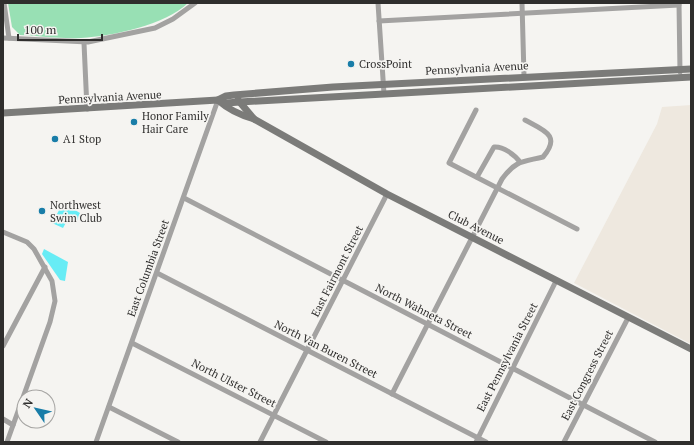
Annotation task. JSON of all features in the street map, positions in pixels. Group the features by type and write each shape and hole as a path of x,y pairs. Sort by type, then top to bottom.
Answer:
{"street":[{"path":"4,3 9,38"},
{"path":"3,38 84,43 155,28 173,19 195,3"},
{"path":"378,3 384,94"},
{"path":"522,3 524,76"},
{"path":"379,20 679,4 680,78"},
{"path":"84,43 87,109"},
{"name":"Pennsylvania Avenue","path":"3,114 218,100 226,96 234,95 383,84 691,69"},
{"name":"Pennsylvania Avenue","path":"218,100 226,103 691,77"},
{"name":"Club Avenue","path":"234,95 254,119"},
{"name":"Club Avenue","path":"218,100 237,113 254,119 387,194 691,349"},
{"name":"East Columbia Street","path":"96,442 218,100"},
{"path":"476,110 449,163 577,229"},
{"path":"392,394 472,237 507,173 520,162 543,157 550,147 552,140 549,134 525,120"},
{"path":"477,177 494,146 516,156 520,162"},
{"name":"East Fairmont Street","path":"260,442 387,194"},
{"name":"North Wahneta Street","path":"184,198 655,442"},
{"path":"3,232 27,242 45,267 54,287 56,301 54,311 7,442"},
{"path":"3,346 45,267"},
{"name":"North Van Buren Street","path":"157,273 392,394 477,440 486,442"},
{"name":"East Pennsylvania Street","path":"477,440 556,281"},
{"name":"East Congress Street","path":"564,442 628,318"},
{"name":"North Ulster Street","path":"132,342 326,442"},
{"path":"109,407 178,442"},
{"path":"3,419 13,425"}],"shaded area":[{"path":"691,105 691,344 574,283 657,124 662,107"}],"green space":[{"path":"8,3 188,3 178,11 166,17 138,28 94,37 58,38 20,35 12,27"}],"water":[{"path":"63,203 80,213 77,221 69,217 63,228 52,223"},
{"path":"44,249 68,262 65,281 60,280 42,254"}],"place":[{"name":"CrossPoint","path":"351,64"},
{"name":"Honor Family Hair Care","path":"134,122"},
{"name":"A1 Stop","path":"55,139"},
{"name":"Northwest Swim Club","path":"42,211"}]}
